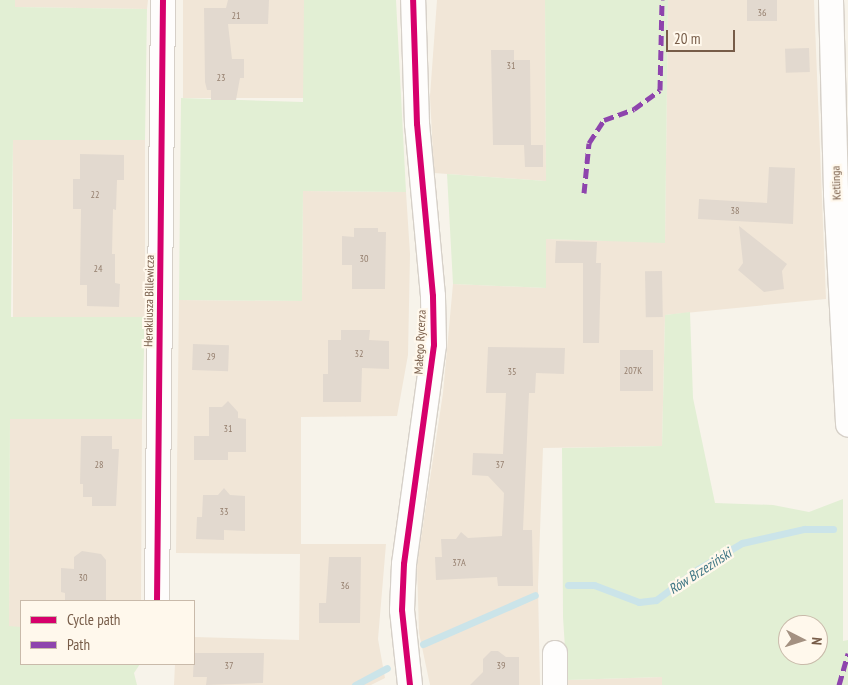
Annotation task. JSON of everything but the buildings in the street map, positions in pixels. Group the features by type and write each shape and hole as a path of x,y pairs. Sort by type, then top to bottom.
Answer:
{"street":[{"name":"Herakliusza Billewicza","path":"157,600 163,0"},
{"name":"Małego Rycerza","path":"410,685 402,610 404,564 434,345 433,296 417,124 413,0"},
{"name":"Ketlinga","path":"831,0 836,194 848,425"},
{"path":"555,652 555,685"}],"shaded area":[{"path":"15,0 148,0 147,9 15,7"},
{"path":"183,0 304,0 304,98 183,98"},
{"path":"437,0 545,0 546,181 434,173 430,96"},
{"path":"668,0 814,0 826,299 665,315 662,446 543,448 538,587 540,685 430,685 419,633 417,565 443,393 453,284 546,288 546,239 665,242"},
{"path":"13,140 145,140 145,318 13,318"},
{"path":"303,191 406,192 410,254 408,355 397,416 301,417 301,544 386,544 378,639 385,678 371,685 174,685 175,665 195,665 195,637 299,640 300,554 176,553 179,300 302,301"},
{"path":"10,418 142,419 141,600 20,600 20,627 9,627"},
{"path":"662,677 662,685 567,685 567,680"}],"green space":[{"path":"0,0 15,0 15,7 147,9 145,140 13,140 11,317 145,317 142,419 10,419 9,626 20,627 20,665 139,665 134,673 137,685 0,685"},
{"path":"304,0 396,0 406,192 303,191 302,301 179,300 181,98 303,102"},
{"path":"545,0 668,0 665,243 546,239 546,288 453,284 447,174 546,181"},
{"path":"690,312 693,398 715,503 773,505 809,512 843,499 843,641 848,640 848,685 662,685 662,677 567,680 563,617 562,448 662,446 665,315"}],"waterway":[{"name":"Rów Brzeziński","path":"568,585 594,585 639,602 656,600 698,569 742,543 804,529 833,529"},
{"name":"Rów Brzeziński","path":"423,644 535,595"},
{"name":"Rów Brzeziński","path":"355,685 387,668"}],"marked path":[{"path":"584,193 589,143 604,120 634,109 660,90 662,0"},
{"path":"839,685 848,653"}],"cycle path":[{"path":"157,600 163,0"},
{"path":"410,685 402,610 404,564 434,345 433,296 417,124 413,0"}]}
